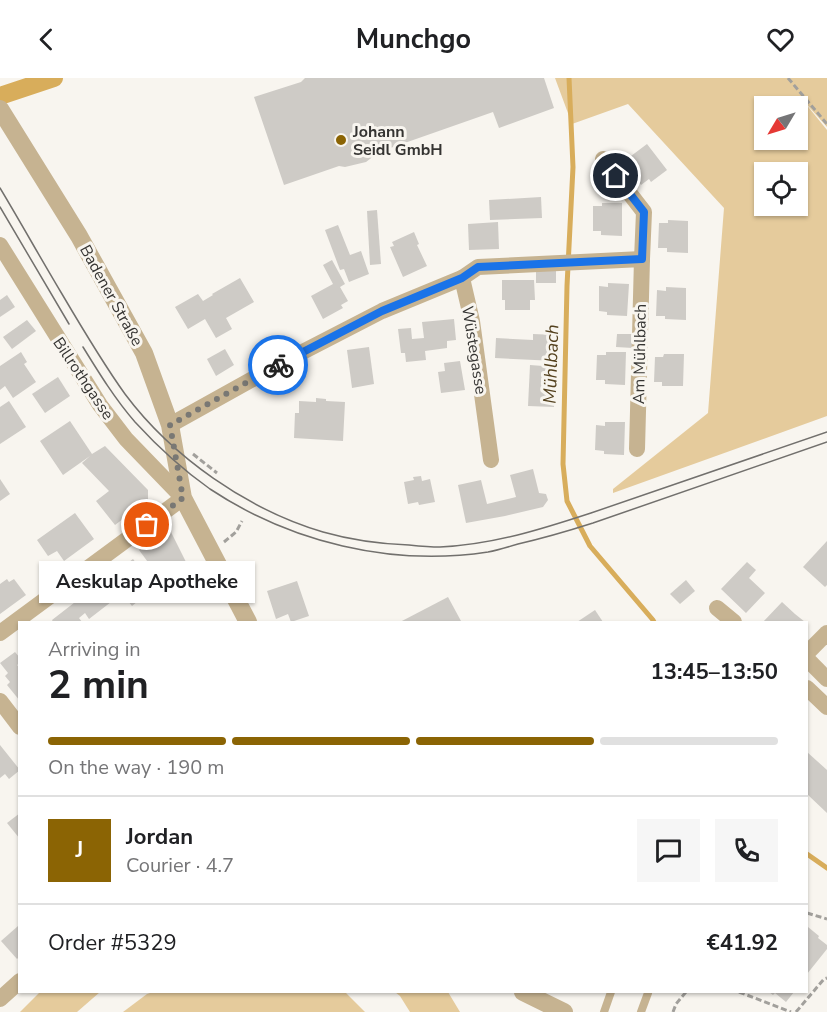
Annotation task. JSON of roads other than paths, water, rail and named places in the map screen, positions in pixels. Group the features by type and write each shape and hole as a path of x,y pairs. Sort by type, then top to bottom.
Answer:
{"street":[{"name":"Badener Straße","path":"0,109 79,236 144,353 170,425 183,498 247,621"},
{"name":"Am Mühlbach","path":"603,159 644,212 637,449"},
{"name":"Billrothgasse","path":"0,245 100,405 126,439 183,498"},
{"path":"170,425 286,360 382,311 462,278 478,267 642,259"},
{"name":"Wüstegasse","path":"462,278 472,321 491,460"},
{"path":"0,633 183,498"},
{"path":"717,608 733,621"},
{"path":"808,652 827,633"},
{"path":"808,660 827,679"},
{"path":"808,689 827,707"},
{"path":"0,701 18,724"},
{"path":"0,999 18,983"},
{"path":"525,993 564,1012"}],"lane":[{"path":"604,1012 611,993"},
{"path":"641,1012 648,993"}],"waterway":[{"path":"0,96 54,78"},
{"name":"Mühlbach","path":"569,78 573,167 567,286 563,464 567,501 590,546 654,621"},
{"name":"Mühlbach","path":"808,855 827,868"}],"tram line":[{"path":"0,188 100,357 144,417 165,439 213,478 267,510 323,532 387,544 432,547 459,546 498,540 591,513 827,432"},
{"path":"0,207 69,324"},
{"path":"83,347 114,395 135,422 190,474 210,489 241,508 308,536 379,553 451,556 488,552 593,523 827,442"}],"place":[{"name":"Johann Seidl GmbH","path":"341,140"},
{"name":"Aeskulap Apotheke","path":"147,525"}]}
